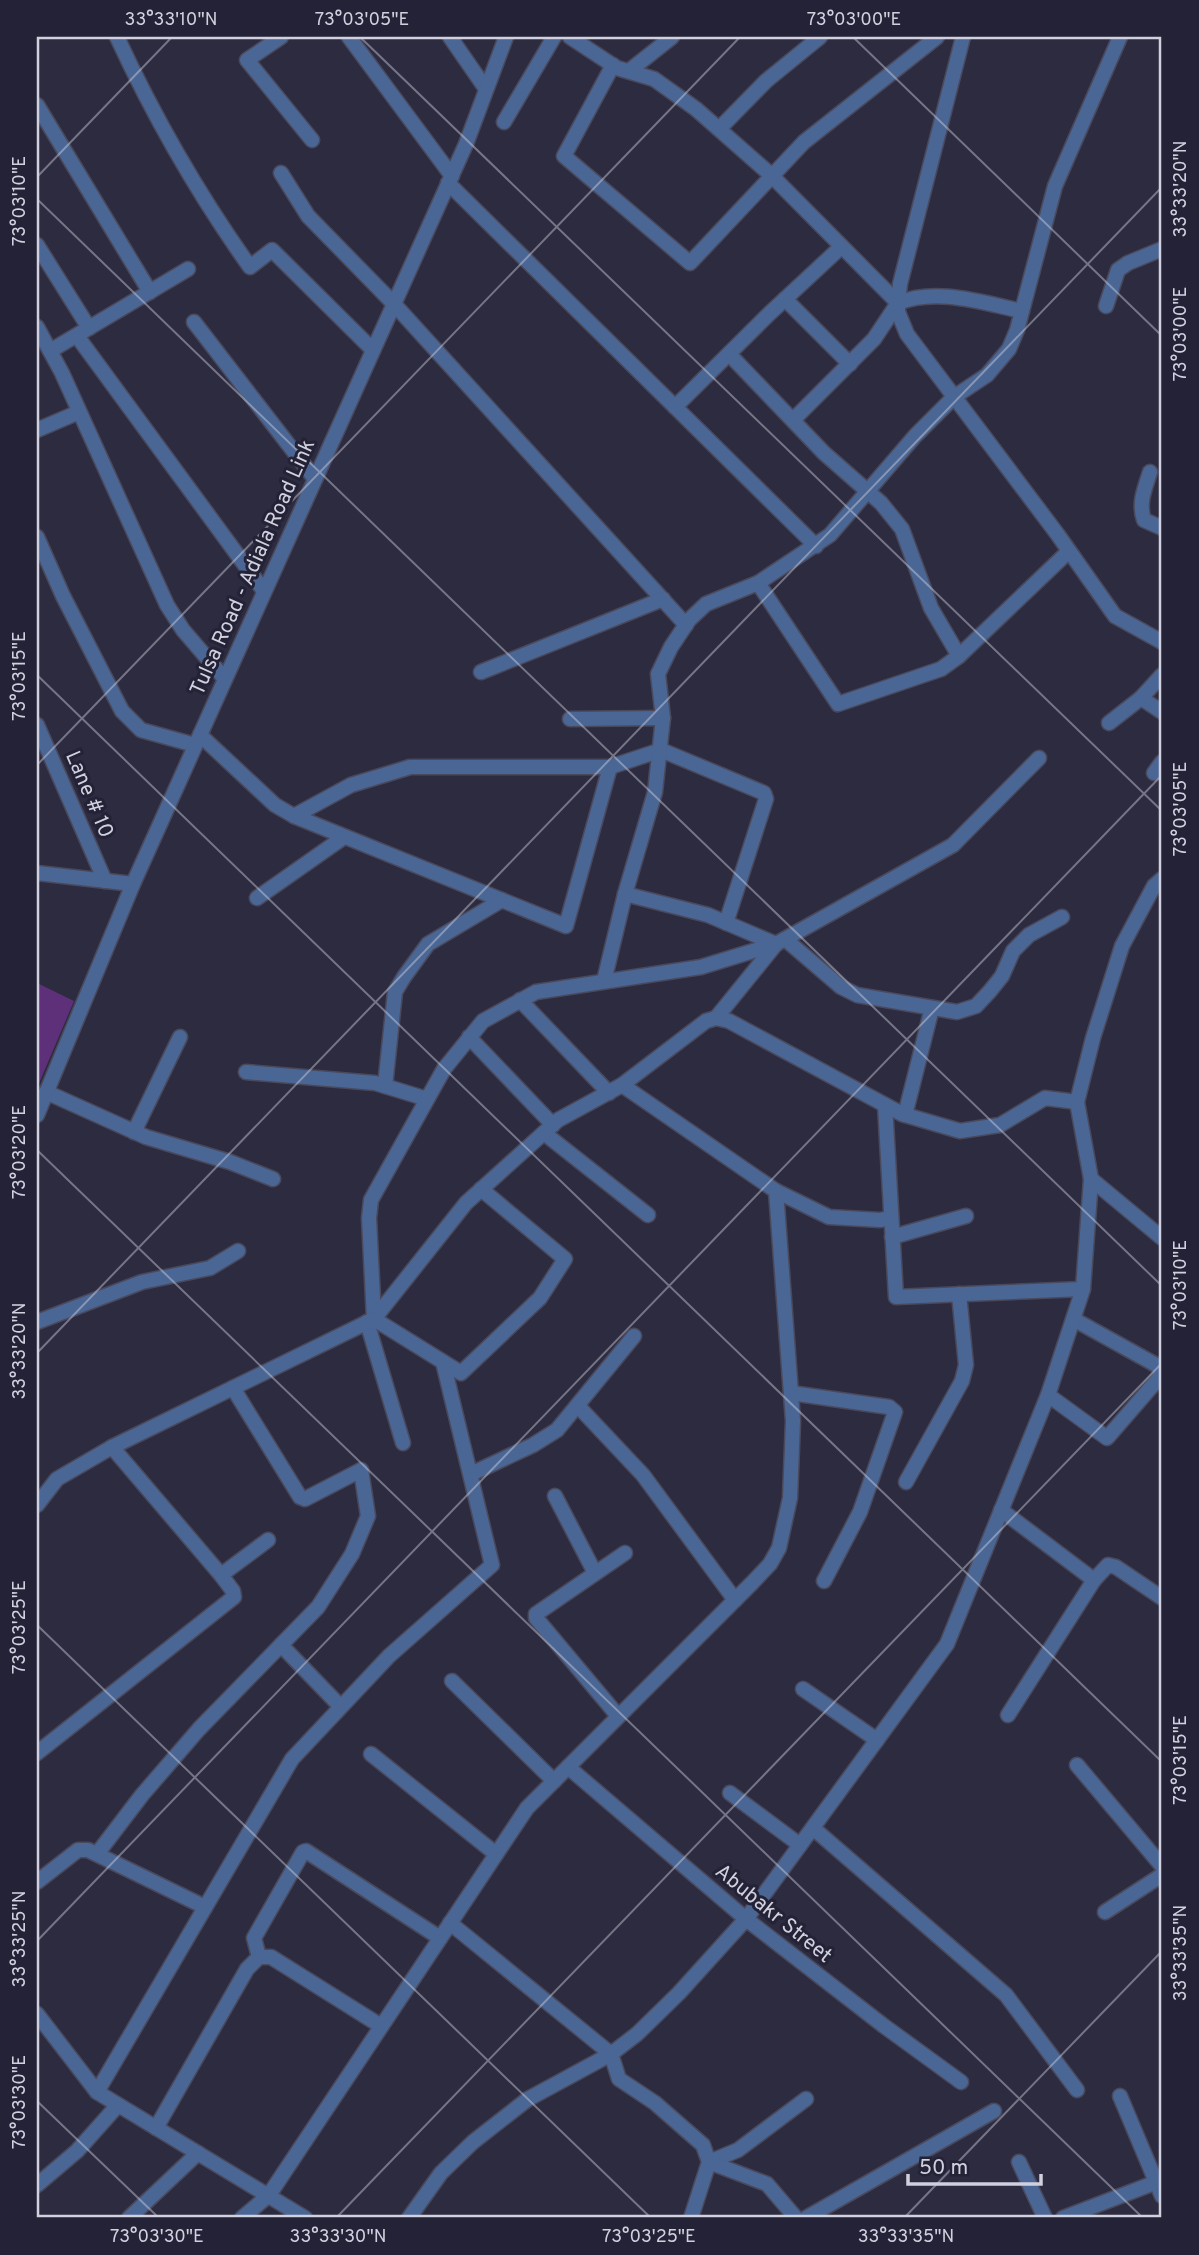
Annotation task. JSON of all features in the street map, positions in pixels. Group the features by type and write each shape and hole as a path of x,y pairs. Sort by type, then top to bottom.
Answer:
{"street":[{"path":"117,37 163,131 250,267 272,250 373,349"},
{"path":"281,37 247,60 312,140"},
{"path":"349,37 450,180 816,546"},
{"path":"450,37 486,89"},
{"name":"Tulsa Road - Adiala Road Link","path":"37,1115 132,884 450,180 506,37"},
{"path":"504,122 554,37"},
{"path":"570,37 613,65 654,79 719,129 771,175 898,303"},
{"path":"629,71 672,37"},
{"path":"719,129 766,81 820,37"},
{"path":"613,65 564,156 690,263 804,142 937,37"},
{"path":"963,37 900,284 898,312 907,334 1115,616 1162,642"},
{"path":"604,981 625,894 655,792 662,750 663,718 658,674 671,647 686,625 706,604 758,583 830,535 915,436 954,397 987,375 1009,349 1017,330 1055,186 1120,37"},
{"path":"37,105 150,292"},
{"path":"281,173 309,216 394,304 686,625"},
{"path":"37,245 83,332 264,591"},
{"path":"675,407 841,247"},
{"path":"1106,306 1118,270 1162,249"},
{"path":"50,351 188,269"},
{"path":"793,420 874,339 898,303 924,295 1022,311"},
{"path":"785,299 850,363"},
{"path":"194,322 315,479"},
{"path":"37,329 79,412 167,605 183,630 225,679"},
{"path":"729,354 824,453 881,503 902,529 931,608 959,656"},
{"path":"37,430 79,412"},
{"path":"1150,472 1141,511 1144,520 1162,528"},
{"path":"37,537 63,596 130,722 141,730 197,740 275,805 294,816 566,926 610,766"},
{"path":"758,583 838,704 941,669 959,656 1069,551"},
{"path":"481,672 663,599"},
{"path":"1109,723 1141,698 1162,675"},
{"path":"1141,698 1162,712"},
{"path":"569,719 663,718"},
{"name":"Lane # 10","path":"37,724 105,881"},
{"path":"294,816 351,785 410,767 610,766 662,750 764,793 766,799 726,923"},
{"path":"403,1443 370,1320 371,1200 444,1069 483,1021 536,992 701,967 781,942 953,845 1040,758"},
{"path":"257,898 344,836"},
{"path":"37,873 132,884"},
{"path":"409,2218 441,2173 473,2142 528,2099 611,2054 637,2034 671,2001 746,1919 947,1644 1048,1395 1075,1320 1083,1289 1091,1179 1077,1102 1093,1038 1122,946 1154,886 1162,879"},
{"path":"625,894 708,915 781,942 841,987 857,995 957,1012 976,1006 1002,976 1013,950 1029,935 1062,918"},
{"path":"385,1086 395,992 404,977 428,944 502,900"},
{"path":"716,1018 781,942"},
{"path":"520,1000 616,1089 776,1191 829,1217 880,1220 891,1218"},
{"path":"905,1115 932,1008"},
{"path":"37,1505 57,1479 112,1447 370,1320 466,1203 548,1129 616,1089 706,1021 716,1018 729,1021 905,1115 960,1130 1000,1125 1045,1098 1077,1102"},
{"path":"134,1132 180,1037"},
{"path":"469,1037 548,1129 648,1215"},
{"path":"246,1072 375,1083 427,1100"},
{"path":"46,1092 134,1132 230,1162 273,1179"},
{"path":"885,1105 896,1297 1083,1289"},
{"path":"1091,1179 1162,1238"},
{"path":"370,1320 461,1373 540,1298 565,1259 481,1189"},
{"path":"242,2218 269,2194 527,1808 735,1600 770,1563 779,1548 790,1498 793,1421 776,1191"},
{"path":"892,1237 966,1216"},
{"path":"37,1322 142,1282 210,1268 238,1251"},
{"path":"906,1482 962,1381 966,1365 959,1294"},
{"path":"1048,1395 1107,1438 1159,1378 1161,1371 1158,1366 1075,1320"},
{"path":"471,1474 533,1445 558,1430 634,1336"},
{"path":"97,2092 292,1759 389,1656 492,1565 443,1362"},
{"path":"97,1854 142,1795 200,1729 318,1607 352,1554 368,1516 361,1470 305,1499 300,1497 233,1388"},
{"path":"791,1393 889,1407 895,1412 860,1512 824,1581"},
{"path":"578,1406 643,1475 735,1600"},
{"path":"37,1753 232,1599 233,1591 112,1447"},
{"path":"555,1496 595,1573"},
{"path":"1001,1510 1094,1580"},
{"path":"221,1576 268,1540"},
{"path":"618,1716 536,1618 538,1611 625,1553"},
{"path":"1008,1715 1094,1580 1108,1565 1116,1567 1162,1598"},
{"path":"281,1645 340,1706"},
{"path":"452,1681 554,1781"},
{"path":"803,1689 877,1741"},
{"path":"371,1754 496,1854"},
{"path":"1077,1765 1162,1866"},
{"name":"Abubakr Street","path":"568,1767 746,1919 961,2082"},
{"path":"730,1793 800,1845"},
{"path":"813,1828 1006,1995 1077,2090"},
{"path":"37,1882 78,1850 88,1850 205,1907"},
{"path":"259,1957 254,1938 306,1851 440,1938"},
{"path":"1105,1912 1162,1875"},
{"path":"450,1923 611,2054 619,2079 655,2103 703,2145 709,2162 691,2218"},
{"path":"156,2128 247,1969 259,1957 271,1956 381,2026"},
{"path":"37,2014 97,2092 305,2218"},
{"path":"1063,2218 1160,2186 1121,2096"},
{"path":"709,2162 738,2150 806,2099"},
{"path":"37,2185 77,2151 118,2105"},
{"path":"806,2218 993,2111"},
{"path":"129,2218 198,2153"},
{"path":"709,2162 766,2184 796,2218"},
{"path":"1020,2162 1045,2218"}],"building":[{"path":"37,983 74,1001 37,1088"}]}
